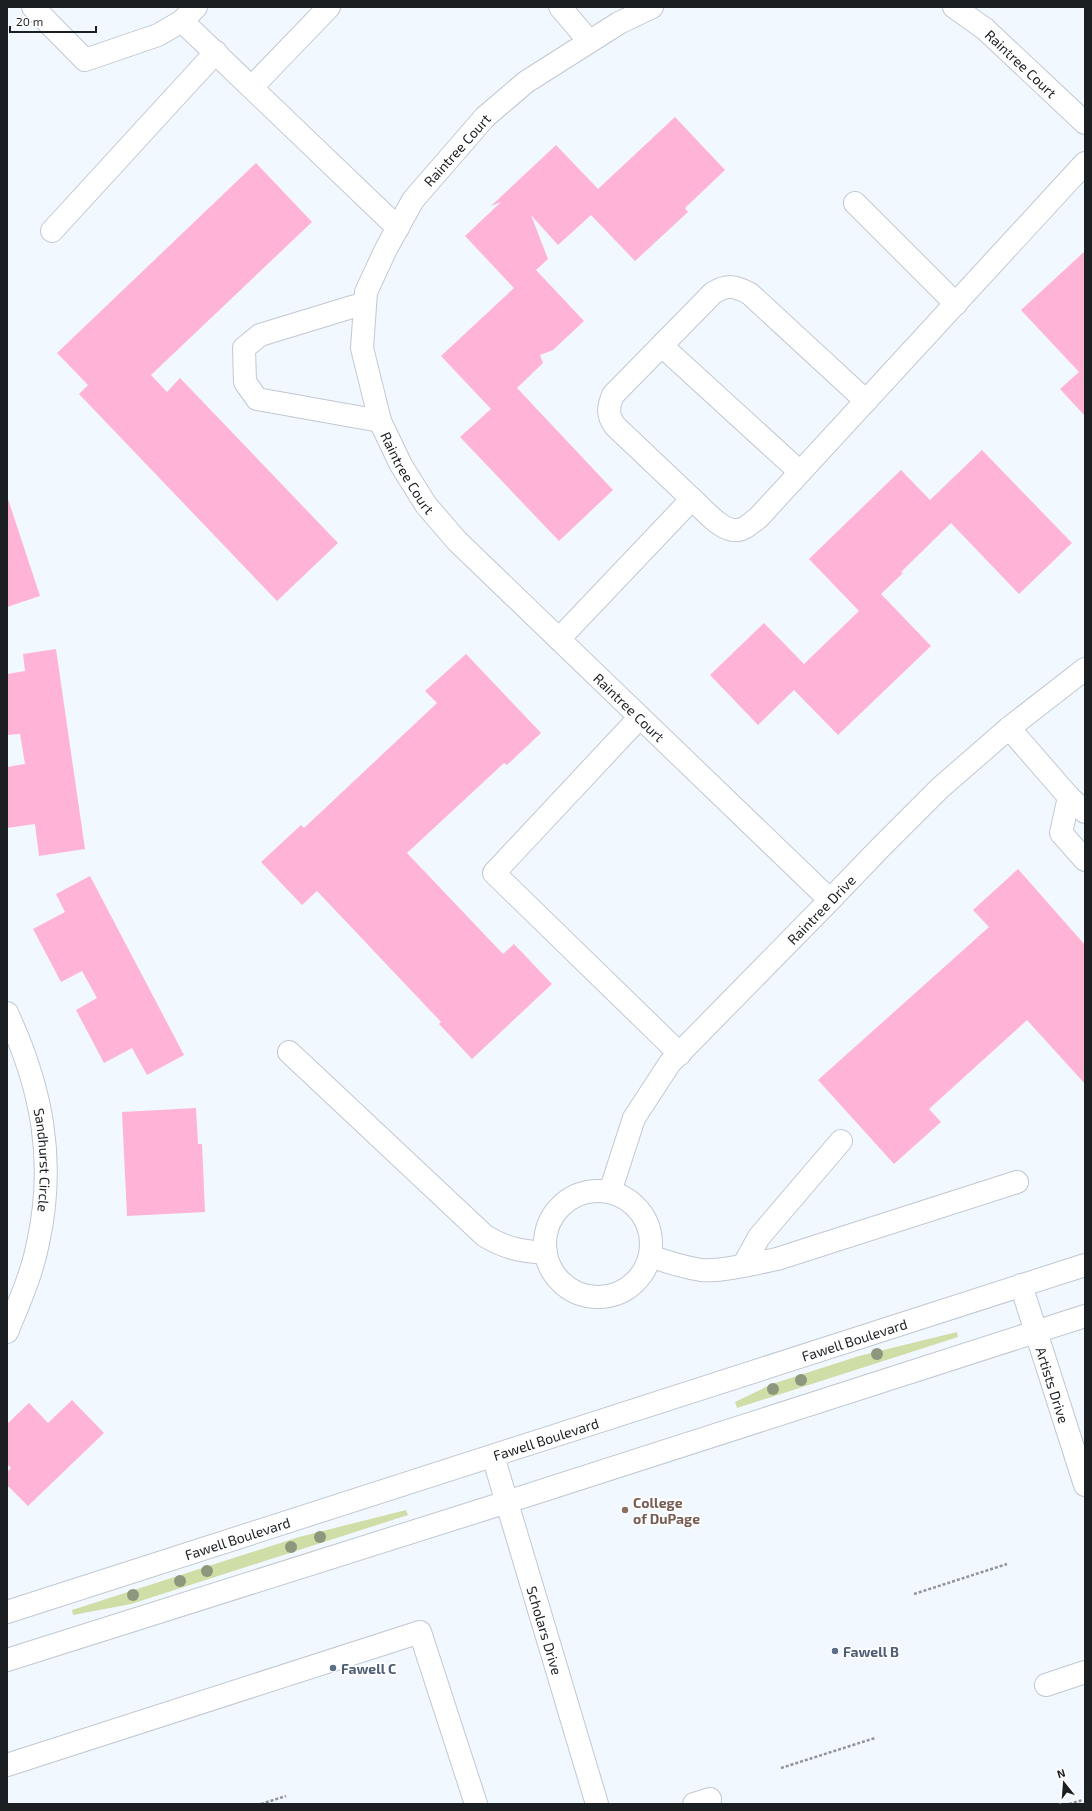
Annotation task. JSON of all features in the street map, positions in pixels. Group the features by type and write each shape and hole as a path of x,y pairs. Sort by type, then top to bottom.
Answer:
{"street":[{"path":"33,7 85,60 158,35 189,14 216,52 398,228"},
{"path":"252,87 329,7"},
{"path":"560,7 589,41"},
{"name":"Raintree Court","path":"652,7 619,23 526,82 485,117 413,200 366,292 362,348 380,421 401,465 426,505 457,541 830,900"},
{"name":"Raintree Court","path":"954,7 985,29 1085,123"},
{"path":"52,231 216,52"},
{"path":"866,401 750,294 739,288 730,286 723,287 713,293 613,395 608,410 610,419 614,426 692,500 722,525 732,530 743,529 758,518 956,304 1085,163"},
{"path":"855,203 956,304"},
{"path":"365,303 260,335 244,348 245,382 257,399 380,421"},
{"path":"662,346 800,472"},
{"path":"559,639 692,500"},
{"name":"Raintree Drive","path":"610,1192 634,1118 670,1063 880,848 935,794 1009,728 1085,669"},
{"path":"640,717 494,873 680,1054"},
{"path":"1009,728 1069,797 1085,812"},
{"path":"1069,797 1061,833 1085,860"},
{"name":"Sandhurst Circle","path":"7,1013 23,1048 37,1091 43,1130 46,1165 44,1204 38,1243 28,1282 7,1332"},
{"path":"289,1052 486,1236 502,1246 518,1251 546,1253"},
{"path":"743,1266 759,1237 841,1141"},
{"path":"650,1256 668,1263 702,1270 743,1266 777,1259 1016,1182"},
{"path":"593,1191 610,1192 626,1198 639,1209 648,1223 651,1239 650,1256 643,1272 631,1286 615,1294 597,1297 579,1293 563,1284 552,1270 546,1253 546,1235 551,1219 562,1205 576,1195 593,1191"},
{"name":"Fawell Boulevard","path":"7,1612 1085,1265"},
{"name":"Artists Drive","path":"1022,1285 1085,1485"},
{"path":"7,1660 1085,1316"},
{"name":"Scholars Drive","path":"493,1456 597,1804"},
{"path":"7,1765 420,1632 476,1804"},
{"path":"1046,1685 1085,1672"}],"path":[{"path":"914,1594 1007,1564"},
{"path":"781,1768 875,1738"},
{"path":"261,1804 286,1796"},
{"path":"1069,1804 1083,1800"}],"green space":[{"path":"957,1332 958,1337 737,1408 735,1402 772,1384 859,1356"},
{"path":"406,1510 408,1515 131,1604 73,1615 72,1610 299,1537"}],"building":[{"path":"675,117 725,170 685,208 688,212 635,261 591,215 558,245 531,215 548,259 536,270 584,321 553,350 540,355 543,363 517,388 613,490 559,541 460,437 491,409 441,356 514,288 465,236 501,202 491,206 556,145 598,189"},
{"path":"256,163 312,222 151,375 167,392 180,378 338,543 277,601 79,394 88,385 57,353"},
{"path":"1085,251 1085,416 1060,389 1079,372 1021,310"},
{"path":"982,450 1072,543 1019,594 951,523 901,572 903,573 881,594 931,646 838,735 794,690 758,725 710,675 764,623 804,664 859,611 809,559 901,470 930,500"},
{"path":"7,496 40,596 7,607"},
{"path":"56,649 85,849 39,856 35,824 7,828 7,767 25,764 20,734 7,735 7,674 25,671 23,654"},
{"path":"466,654 541,733 507,765 504,763 407,853 503,954 514,944 552,984 472,1059 439,1024 441,1022 317,891 302,905 261,862 301,825 304,828 437,703 425,691"},
{"path":"1018,869 1085,945 1085,1084 1027,1020 929,1109 941,1122 894,1164 818,1080 989,927 973,910"},
{"path":"90,876 184,1055 147,1075 132,1048 104,1063 76,1010 97,998 82,971 61,982 33,929 65,912 56,894"},
{"path":"196,1108 198,1144 202,1144 205,1212 127,1216 122,1112"},
{"path":"72,1400 104,1433 28,1506 7,1485 7,1472 11,1468 7,1464 7,1424 29,1403 48,1423"}],"place":[{"name":"College of DuPage","path":"625,1510"},
{"name":"Fawell B","path":"835,1651"},
{"name":"Fawell C","path":"333,1668"}]}
